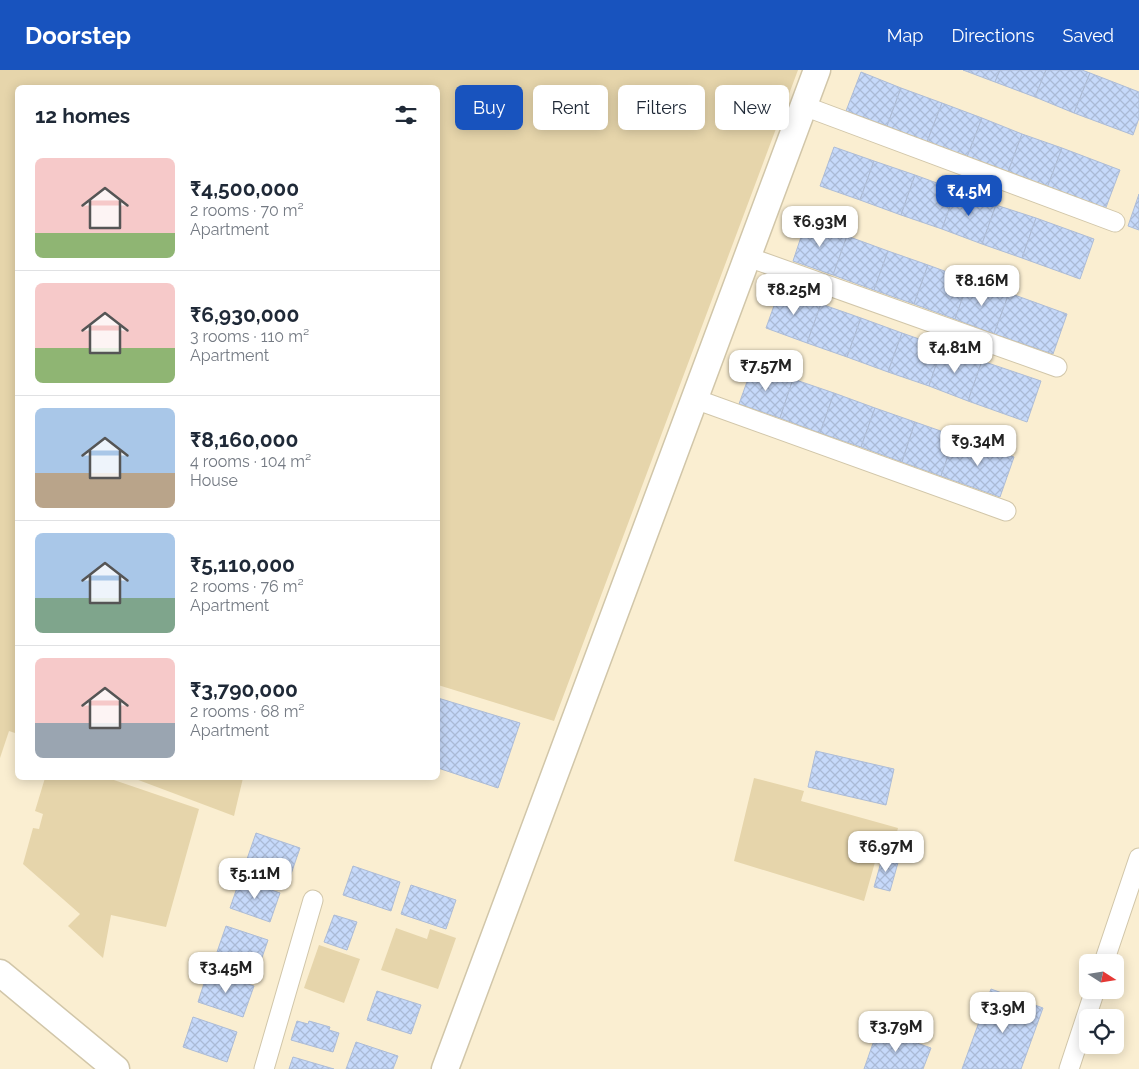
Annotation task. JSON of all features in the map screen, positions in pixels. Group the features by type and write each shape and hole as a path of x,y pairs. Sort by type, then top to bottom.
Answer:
{"street":[{"path":"445,1069 817,70"},
{"path":"804,106 1115,222"},
{"path":"748,257 1057,367"},
{"path":"695,398 1006,511"},
{"path":"1107,954 1139,858"},
{"path":"264,1069 313,900"},
{"path":"0,973 116,1069"},
{"path":"1069,1069 1092,999"}],"shaded area":[{"path":"0,70 798,70 789,94 789,85 715,85 715,130 776,130 554,721 440,686 440,85 15,85 15,733 9,731 0,758"},
{"path":"754,778 804,791 801,801 898,828 892,851 879,848 864,901 734,861"},
{"path":"44,780 114,780 199,809 166,927 111,915 103,958 68,926 80,914 23,864 33,828 39,829 43,814 35,811"},
{"path":"138,780 243,780 234,816"},
{"path":"396,928 427,939 430,929 456,938 438,989 381,970"},
{"path":"319,945 360,959 344,1003 304,988"}],"building":[{"path":"963,70 1000,70 995,82"},
{"path":"1000,70 1046,70 1035,97 995,82"},
{"path":"1046,70 1082,70 1090,73 1074,113 1035,97"},
{"path":"861,72 901,88 887,126 846,111"},
{"path":"1090,73 1139,92 1139,118 1133,135 1074,113"},
{"path":"901,88 942,103 927,142 887,126"},
{"path":"942,103 982,118 967,157 927,142"},
{"path":"982,118 1022,134 1008,172 967,157"},
{"path":"1022,134 1062,148 1047,188 1008,172"},
{"path":"834,147 874,161 860,200 820,186"},
{"path":"1062,148 1120,170 1105,210 1047,188"},
{"path":"874,161 915,175 901,215 860,200"},
{"path":"915,175 956,190 942,229 901,215"},
{"path":"956,190 996,205 982,244 942,229"},
{"path":"1139,194 1139,230 1128,226"},
{"path":"996,205 1036,218 1022,258 982,244"},
{"path":"1036,218 1094,239 1080,279 1022,258"},
{"path":"806,222 847,236 833,275 793,261"},
{"path":"847,236 888,251 874,290 833,275"},
{"path":"888,251 928,265 914,304 874,290"},
{"path":"928,265 969,280 955,319 914,304"},
{"path":"969,280 1009,293 994,334 955,319"},
{"path":"780,289 821,304 807,343 766,328"},
{"path":"1009,293 1067,314 1053,354 994,334"},
{"path":"821,304 861,318 847,357 807,343"},
{"path":"861,318 902,333 888,372 847,357"},
{"path":"902,333 942,347 929,386 888,372"},
{"path":"942,347 982,361 968,401 929,386"},
{"path":"982,361 1041,381 1027,422 968,401"},
{"path":"753,365 793,379 780,418 739,404"},
{"path":"793,379 834,393 820,433 780,418"},
{"path":"834,393 875,408 861,447 820,433"},
{"path":"875,408 915,422 902,462 861,447"},
{"path":"915,422 955,436 941,476 902,462"},
{"path":"955,436 1014,457 1000,497 941,476"},
{"path":"440,699 520,723 498,788 440,769"},
{"path":"816,751 894,769 886,805 808,787"},
{"path":"256,833 300,848 290,877 246,862"},
{"path":"883,855 899,859 890,891 874,887"},
{"path":"353,866 400,882 391,911 343,895"},
{"path":"240,879 280,893 270,922 230,908"},
{"path":"411,885 456,900 446,929 401,914"},
{"path":"334,915 357,922 347,950 324,942"},
{"path":"226,926 268,940 258,969 216,955"},
{"path":"208,971 254,986 243,1017 198,1002"},
{"path":"991,989 1043,1008 1021,1069 962,1069"},
{"path":"377,991 421,1005 411,1034 367,1020"},
{"path":"193,1017 237,1032 227,1062 183,1047"},
{"path":"297,1021 308,1024 309,1021 330,1027 329,1030 339,1033 333,1052 291,1040"},
{"path":"878,1029 931,1048 923,1069 864,1069"},
{"path":"356,1042 398,1056 393,1069 346,1069"},
{"path":"293,1057 334,1069 289,1069"}]}
